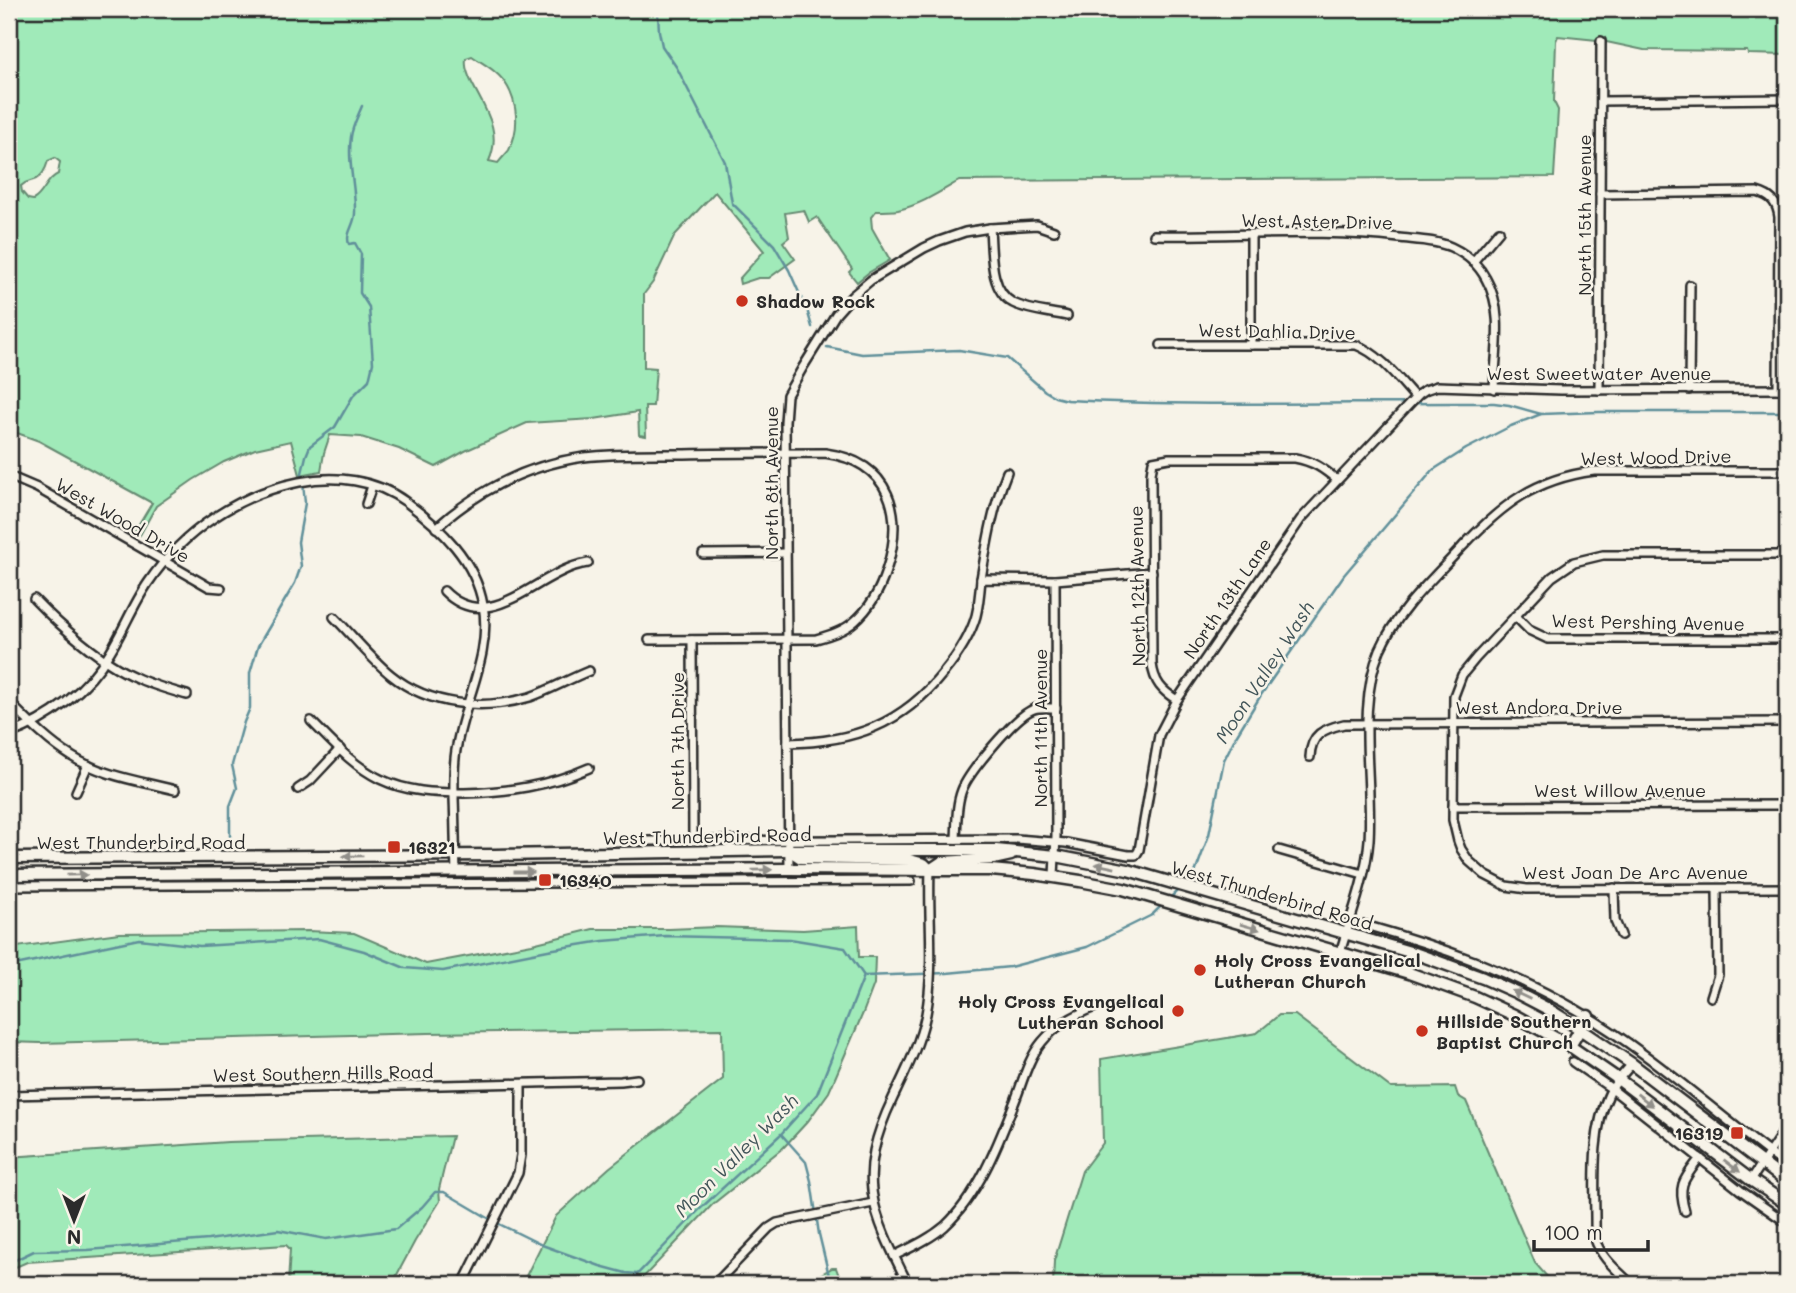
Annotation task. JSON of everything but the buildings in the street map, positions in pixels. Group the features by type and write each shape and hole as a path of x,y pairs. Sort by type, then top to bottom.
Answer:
{"main road":[{"name":"West Thunderbird Road","path":"14,858 495,855 789,845 996,850 1056,856 1128,870 1417,954 1483,978 1548,1009 1580,1028 1632,1064 1787,1182"},
{"path":"789,845 801,858 910,860 924,864 930,870 942,862 993,859 1021,852"},
{"path":"495,855 495,872"},
{"path":"244,857 244,874"},
{"name":"West Thunderbird Road","path":"16,879 789,869 1006,871 1054,876 1123,889 1409,973 1475,997 1570,1046 1787,1204"},
{"path":"1214,917 1220,897"},
{"path":"1570,1046 1588,1016"}],"street":[{"name":"North 15th Avenue","path":"1599,390 1601,41"},
{"path":"1601,101 1787,100"},
{"path":"1600,194 1757,192 1768,195 1774,201 1779,217 1778,389"},
{"name":"North 8th Avenue","path":"789,869 787,395 829,325 852,296 894,264 939,241 965,232 1038,225 1054,231"},
{"path":"990,228 997,286 1003,295 1021,306 1067,316"},
{"path":"1494,389 1496,306 1487,280 1473,262 1499,231"},
{"path":"1251,234 1251,345"},
{"name":"West Aster Drive","path":"1154,235 1362,234 1432,242 1450,247 1473,262"},
{"path":"1689,390 1690,285"},
{"name":"West Dahlia Drive","path":"1161,345 1356,345 1376,356 1414,398"},
{"name":"West Sweetwater Avenue","path":"1414,398 1437,386 1599,390 1787,389"},
{"name":"North 13th Lane","path":"1136,855 1159,735 1177,700 1301,519 1414,398"},
{"path":"436,528 492,486 555,462 584,457 825,453 854,460 878,477 893,508 893,546 880,587 855,622 836,633 816,639 649,640"},
{"name":"North 12th Avenue","path":"1177,700 1164,691 1154,680 1153,674 1153,461 1169,458 1295,458 1322,467 1337,480"},
{"name":"West Wood Drive","path":"1340,953 1363,874 1369,831 1369,687 1374,668 1385,641 1398,620 1481,527 1521,495 1575,474 1594,471 1787,471"},
{"path":"788,743 818,742 877,726 901,713 935,683 963,646 976,615 988,535 1007,472"},
{"name":"West Wood Drive","path":"9,476 47,494 209,587 221,588"},
{"path":"9,734 32,724 68,701 88,681 106,659 141,593 164,562 186,539 211,519 261,493 286,485 335,478 372,486 400,498 455,546 476,580 484,606 484,644 456,747 456,872"},
{"path":"366,504 372,486"},
{"path":"703,554 786,553"},
{"path":"1453,806 1454,696 1462,675 1552,577 1565,567 1603,555 1787,555"},
{"path":"444,591 458,604 484,606 505,602 572,567 588,563"},
{"path":"981,579 1055,580 1152,572"},
{"name":"North 11th Avenue","path":"1054,876 1055,580"},
{"path":"34,599 72,634 106,659 138,679 187,695"},
{"path":"334,617 382,667 400,681 433,698 468,704 527,698 589,671"},
{"name":"West Pershing Avenue","path":"1515,617 1529,630 1548,639 1787,639"},
{"name":"North 7th Drive","path":"692,640 693,841"},
{"path":"9,702 70,756 115,775 175,790"},
{"path":"956,839 961,791 972,770 1026,713 1033,709 1056,708"},
{"path":"310,721 361,767 380,779 420,791 486,793 521,789 546,784 589,768"},
{"name":"West Andora Drive","path":"1310,757 1310,746 1317,734 1329,727 1344,724 1787,722"},
{"path":"298,789 340,749"},
{"path":"76,792 88,765"},
{"name":"West Willow Avenue","path":"1453,806 1787,806"},
{"name":"West Joan De Arc Avenue","path":"1453,806 1454,830 1461,849 1469,861 1485,875 1506,886 1527,889 1787,888"},
{"name":"West Thunderbird Road","path":"649,841 789,845 1017,839 1056,842 1136,855"},
{"path":"1279,850 1363,874"},
{"name":"West Thunderbird Road","path":"14,858 16,879"},
{"path":"870,870 870,882"},
{"path":"908,1284 883,1232 873,1203 872,1167 879,1130 910,1062 926,1017 929,993 930,870"},
{"path":"495,872 495,884"},
{"name":"West Thunderbird Road","path":"9,886 16,879 495,884 911,881"},
{"path":"1614,888 1615,921 1621,935"},
{"path":"1711,997 1717,975 1717,889"},
{"name":"West Thunderbird Road","path":"1365,925 1492,967 1588,1016 1638,1050 1787,1166"},
{"name":"West Thunderbird Road","path":"1384,944 1388,932"},
{"path":"894,1256 922,1242 944,1226 964,1205 1000,1139 1027,1069 1041,1044 1066,1020 1095,1007"},
{"path":"1573,1062 1787,1223"},
{"path":"1631,1284 1599,1251 1595,1239 1596,1141 1601,1116 1612,1089 1632,1064"},
{"name":"West Southern Hills Road","path":"9,1095 637,1079"},
{"path":"463,1284 518,1173 521,1155 521,1084"},
{"path":"1751,1180 1787,1126"},
{"path":"1685,1211 1680,1196 1682,1185 1700,1158"},
{"path":"715,1284 769,1227 873,1203"}],"green space":[{"path":"9,9 1787,9 1787,55 1748,54 1747,51 1644,50 1597,40 1558,36 1554,102 1558,110 1554,177 959,181 914,205 898,210 876,211 871,217 872,228 890,260 857,282 849,272 852,269 817,217 809,222 804,210 785,213 789,237 783,242 795,259 769,278 758,278 740,284 739,279 764,251 715,192 675,235 653,282 644,294 644,367 656,368 653,406 645,406 646,436 639,435 638,412 594,419 527,423 436,467 399,449 361,437 330,435 321,471 300,475 291,441 255,449 224,462 193,480 156,506 140,535 134,533 152,503 39,441 9,430","holes":["472,56 502,79 513,98 516,119 513,140 509,150 498,163 489,161 493,149 493,128 466,69 466,58","55,158 60,162 58,174 37,197 28,199 21,186 38,178 44,172 48,161"]},
{"path":"858,926 859,957 875,957 874,984 829,1092 808,1121 784,1147 713,1204 637,1284 522,1284 556,1216 609,1168 723,1079 722,1029 9,1042 9,948 119,933 308,931 354,933 426,964 532,944 593,929 717,927 803,930"},
{"path":"1279,1015 1295,1015 1391,1088 1455,1087 1458,1096 1466,1101 1535,1263 1554,1281 1553,1284 1053,1284 1054,1261 1082,1171 1103,1143 1101,1059 1257,1033"},
{"path":"452,1136 439,1189 440,1201 392,1284 288,1284 290,1249 286,1245 27,1262 9,1270 9,1157 228,1142"},
{"path":"836,1268 842,1284 800,1284 816,1277"}],"waterway":[{"path":"659,9 662,46 677,68 725,162 732,203 774,245 789,270 812,327"},
{"path":"230,847 230,806 237,788 232,765 250,708 250,673 258,646 295,583 301,566 298,542 305,503 302,473 306,456 310,446 335,427 353,396 369,380 373,363 369,307 360,293 361,254 355,243 349,244 348,240 355,213 351,137 362,106"},
{"path":"827,347 862,354 959,350 1007,358 1045,391 1067,400 1228,404 1494,403 1541,414"},
{"name":"Moon Valley Wash","path":"1184,884 1195,873 1209,835 1224,760 1236,736 1344,575 1433,470 1466,449 1541,414 1787,412"},
{"name":"Moon Valley Wash","path":"1169,899 1179,889"},
{"name":"Moon Valley Wash","path":"628,1284 700,1209 781,1134 817,1094 864,976 947,973 1010,967 1087,947 1152,915 1164,903"},
{"path":"9,964 139,939 200,946 319,939 364,951 405,968 443,971 603,941 665,936 790,939 845,948 864,976"},
{"path":"782,1135 806,1162 831,1284"},
{"path":"9,1263 34,1251 88,1250 208,1240 278,1230 326,1239 396,1229 435,1192 444,1192 495,1222 542,1245 600,1266 637,1274"}],"place":[{"name":"Shadow Rock","path":"742,301"},
{"name":"16321","path":"394,847"},
{"name":"16340","path":"545,880"},
{"name":"Holy Cross Evangelical Lutheran Church","path":"1200,970"},
{"name":"Holy Cross Evangelical Lutheran School","path":"1178,1011"},
{"name":"Hillside Southern Baptist Church","path":"1422,1031"},
{"name":"16319","path":"1737,1133"}]}
